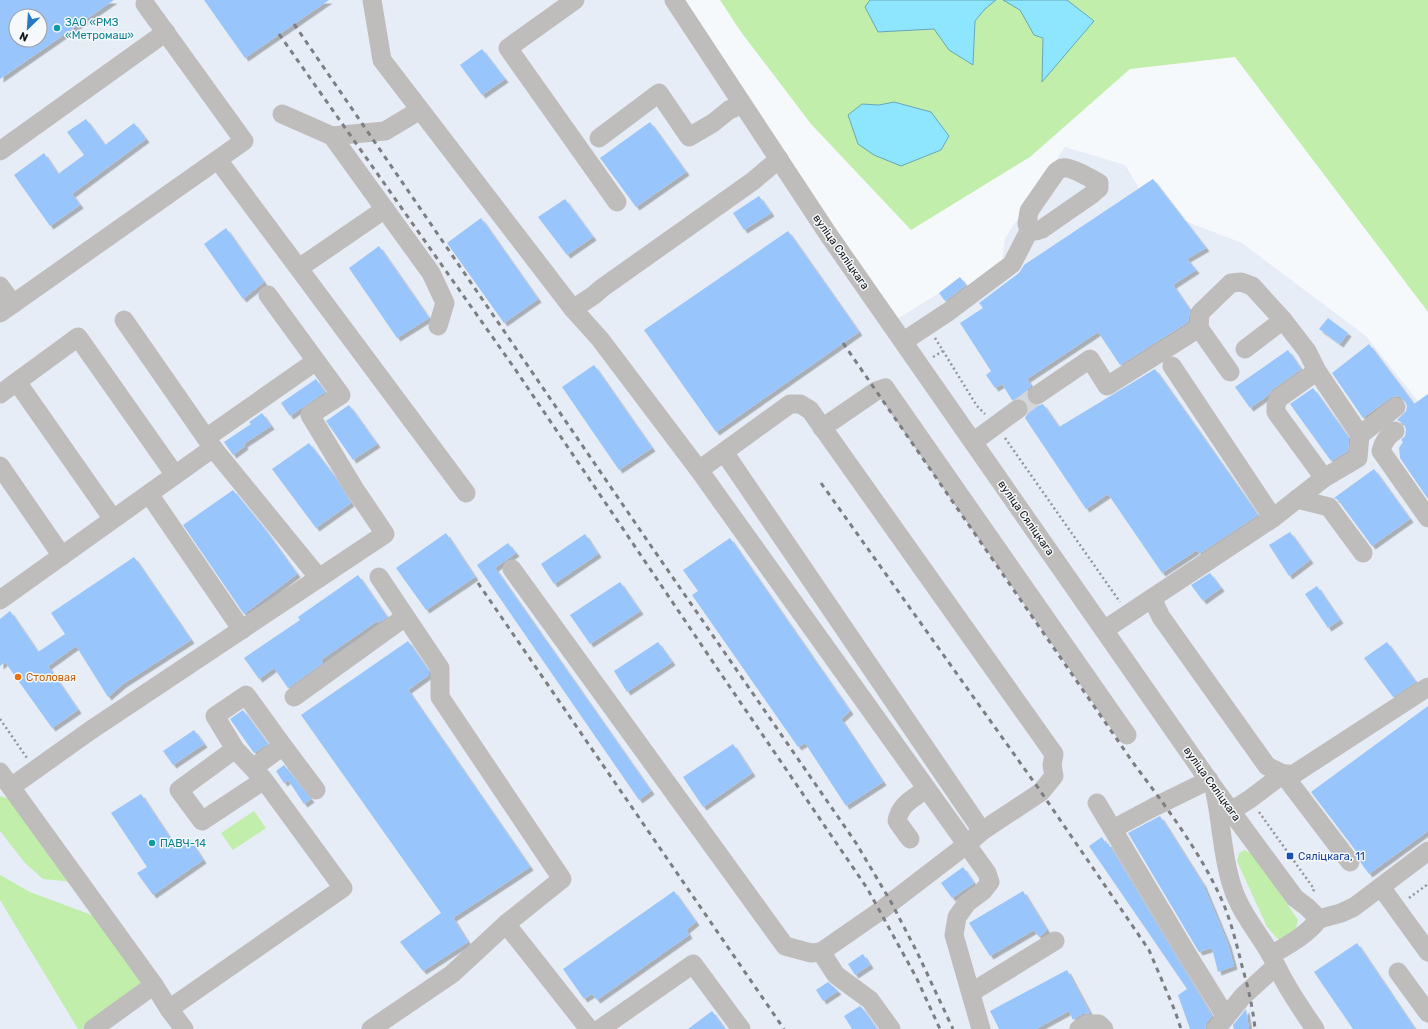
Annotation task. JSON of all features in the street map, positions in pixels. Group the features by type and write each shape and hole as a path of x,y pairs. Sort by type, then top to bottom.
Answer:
{"street":[{"path":"372,0 382,60 573,309 600,338 700,470 987,873 990,882 983,892 967,902 957,917 954,935 972,992 981,1029"},
{"path":"575,0 508,48 617,202"},
{"name":"вуліца Сяліцкага","path":"674,0 828,234 1211,784 1295,898 1313,913"},
{"path":"0,286 6,309 244,141 145,4"},
{"path":"0,151 166,32"},
{"path":"599,138 659,93 690,137 713,123 729,110 742,104"},
{"path":"282,114 332,136 384,132 420,110"},
{"path":"332,136 431,273 445,303 438,326"},
{"path":"573,309 753,181 779,159"},
{"path":"218,160 466,492"},
{"path":"299,268 385,209"},
{"path":"904,342 970,297 1012,264 1029,231"},
{"path":"1104,630 1273,518 1324,478 1358,458 1360,435 1318,371 1307,351 1283,320 1252,286 1241,282 1232,283 1200,313 1199,328 1230,372"},
{"path":"11,788 91,730 385,534 354,488 310,415 341,395 268,295"},
{"path":"124,320 209,443 319,578"},
{"path":"1245,349 1283,320"},
{"path":"1037,395 1090,358 1107,386 1199,328"},
{"path":"0,394 78,337 175,475"},
{"path":"0,600 175,475 209,443 316,361"},
{"path":"1172,366 1273,518"},
{"path":"1318,371 1278,398 1276,412 1324,478"},
{"path":"17,382 113,519"},
{"path":"822,428 876,391 885,388 1127,735"},
{"path":"512,569 785,946 811,953 821,952 880,911 982,831 1041,792 1054,776 1052,765 1054,754 810,410 800,404 790,404 700,470"},
{"path":"1360,435 1396,407"},
{"path":"973,442 1018,409"},
{"path":"1395,431 1390,434 1383,443 1381,451 1428,518"},
{"path":"724,452 982,831"},
{"path":"0,466 62,556"},
{"path":"149,494 242,630"},
{"path":"1297,499 1329,507 1363,553"},
{"path":"371,1029 452,974 506,924 562,879 440,697 440,668 379,578"},
{"path":"1152,598 1161,617 1267,766 1283,774 1350,862"},
{"path":"294,696 406,617"},
{"path":"1231,811 1250,799 1283,774 1294,774 1428,687"},
{"path":"170,1009 343,888 259,774 235,749 215,716 246,695 316,790"},
{"path":"235,749 179,790 202,821 259,774 283,746"},
{"path":"0,772 154,985 184,1029"},
{"path":"1113,829 1154,806 1211,784 1220,815 1224,861 1232,888 1299,1006 1315,1029"},
{"path":"910,839 897,821 898,815 902,807 926,789"},
{"path":"1097,803 1189,957 1221,1023 1274,961 1312,927 1313,913 1341,913 1354,906 1428,852"},
{"path":"1381,887 1428,952"},
{"path":"506,924 589,1029"},
{"path":"972,992 1055,941"},
{"path":"821,952 836,975 870,1000 891,1029"},
{"path":"600,1029 693,964 741,1029"},
{"path":"1398,972 1428,1013"},
{"path":"93,1029 154,985"},
{"path":"1079,1029 1088,1024 1099,1024 1104,1029"}],"path":[{"path":"928,326 977,406 995,426 1118,600 1126,615"},
{"path":"0,719 36,770"},
{"path":"1250,799 1314,889 1313,913"}],"shaded area":[{"path":"0,0 669,0 884,327 939,293 960,277 967,287 1002,262 1005,238 1065,147 1125,165 1139,188 1153,179 1185,221 1242,243 1366,336 1418,401 1428,394 1428,1029 0,1029"}],"green space":[{"path":"720,0 1428,0 1428,312 1235,57 1130,69 1030,157 911,230 811,124 741,32"},
{"path":"0,796 16,801 73,882 43,879 25,863 0,831"},
{"path":"254,811 266,828 233,850 221,833"},
{"path":"1244,850 1253,854 1298,920 1295,932 1283,941 1277,938 1267,927 1237,861 1239,853"},
{"path":"0,875 30,892 97,917 140,979 140,986 81,1029 78,1029 0,900"}],"water":[{"path":"870,0 996,0 985,9 975,21 973,65 949,50 934,29 878,32 865,7"},
{"path":"1003,0 1067,0 1094,21 1042,82 1043,38 1034,35 1020,10"},
{"path":"894,102 931,112 949,136 941,150 901,166 874,155 858,144 848,115 862,104 879,105"}],"building":[{"name":"ЗАО «РМЗ «Метромаш»","path":"0,0 114,0 48,46 48,8 8,8 8,48 45,48 0,79"},
{"path":"204,0 329,0 245,58"},
{"path":"482,49 505,79 482,95 460,65"},
{"path":"86,119 105,145 134,123 146,139 72,194 80,205 50,226 14,175 44,153 58,174 84,155 67,132"},
{"path":"650,122 686,172 636,207 600,158"},
{"path":"1153,179 1206,248 1187,259 1196,270 1173,285 1190,310 1188,322 1120,365 1098,332 1027,379 1031,386 1027,390 1026,395 1028,401 1032,405 1037,406 1043,404 1059,427 1155,369 1258,515 1199,554 1197,550 1162,573 1108,494 1086,509 1025,418 1029,408 1027,403 1022,399 1017,398 1012,400 1002,384 995,388 986,375 991,371 960,323 983,308 979,303 1019,273 1024,265"},
{"path":"759,196 771,213 744,230 733,213"},
{"path":"565,199 593,237 567,255 538,217"},
{"path":"481,218 538,299 504,323 447,243"},
{"path":"226,228 264,282 243,299 204,244"},
{"path":"788,231 859,332 716,432 644,330"},
{"path":"379,246 429,318 397,338 349,268"},
{"path":"960,277 966,285 945,301 939,293"},
{"path":"1328,318 1348,333 1340,344 1319,329"},
{"path":"1369,344 1414,404 1428,394 1428,499 1400,458 1399,448 1403,442 1401,440 1405,436 1406,430 1404,424 1397,420 1406,411 1407,406 1405,401 1400,397 1395,396 1390,398 1363,418 1332,373"},
{"path":"1288,350 1301,369 1250,408 1235,387"},
{"path":"594,365 652,448 619,470 562,387"},
{"path":"316,379 325,392 290,416 281,403"},
{"path":"1313,388 1349,438 1348,451 1331,461 1290,404"},
{"path":"349,405 377,444 353,460 326,421"},
{"path":"262,413 271,426 244,444 245,446 233,455 224,442 251,424 249,422"},
{"path":"309,443 335,477 351,503 316,528 272,469"},
{"path":"1374,469 1410,519 1372,546 1338,500 1334,498"},
{"path":"233,490 264,528 297,574 244,614 183,525"},
{"path":"1290,532 1310,560 1289,576 1269,545"},
{"path":"446,533 475,577 426,610 396,568"},
{"path":"585,534 598,554 554,584 541,564"},
{"path":"730,538 850,711 841,719 883,782 846,806 805,743 798,747 692,595 698,591 683,570"},
{"path":"508,543 516,553 495,568 651,791 639,800 477,565"},
{"path":"134,557 191,640 123,684 108,697 76,646 48,666 78,710 52,728 5,662 0,666 0,619 10,611 38,652 65,634 51,613"},
{"path":"1210,573 1221,588 1203,601 1191,585"},
{"path":"358,575 387,617 378,623 377,621 321,660 323,663 288,688 274,668 259,679 244,658 300,620 298,617"},
{"path":"620,582 640,611 590,644 570,615"},
{"path":"1317,586 1340,620 1328,628 1305,594"},
{"path":"408,641 429,671 429,675 408,690 530,867 453,918 468,942 423,971 400,942 441,913 301,715"},
{"path":"658,642 672,662 627,692 614,671"},
{"path":"1387,642 1416,682 1393,697 1364,658"},
{"path":"1428,706 1428,831 1369,874 1361,863 1359,855 1311,792"},
{"path":"243,710 268,744 254,753 230,719"},
{"path":"194,730 204,744 173,765 163,751"},
{"path":"733,744 752,773 703,807 683,777"},
{"path":"284,765 311,799 304,804 288,780 284,783 276,771"},
{"name":"ПАВЧ-14","path":"141,794 176,847 189,838 203,860 153,895 137,873 147,867 111,813"},
{"path":"1160,816 1203,884 1228,944 1234,966 1218,972 1212,948 1199,952 1128,833"},
{"path":"1102,837 1106,844 1108,843 1212,1016 1207,1022 1205,1029 1190,1029 1178,995 1187,989 1089,846"},
{"path":"963,867 974,883 952,898 941,883"},
{"path":"674,891 696,922 686,930 689,935 597,1000 592,994 584,999 563,969"},
{"path":"1023,891 1047,930 1039,937 1034,930 990,956 969,923"},
{"path":"1357,943 1415,1029 1353,1029 1314,972"},
{"path":"863,954 870,965 855,975 848,964"},
{"path":"1067,970 1090,1013 1082,1014 1073,1020 1069,1011 1036,1029 999,1029 990,1011"},
{"path":"828,982 838,991 823,1001 816,990"},
{"path":"860,1006 877,1029 852,1029 844,1016"},
{"path":"1246,1009 1249,1029 1234,1029 1233,1025"},
{"path":"712,1011 725,1029 688,1029"}],"tunnel":[{"path":"1018,409 1037,395"}],"railway":[{"path":"294,24 856,843 891,902 917,952 953,1029"},
{"path":"279,34 515,369 867,888 916,977 940,1029"},
{"path":"843,343 1195,850 1224,905 1236,943 1248,990 1255,1029"},
{"path":"821,483 1041,792 1149,950 1181,1029"},
{"path":"478,583 784,1029"}],"place":[{"name":"ЗАО «РМЗ «Метромаш»","path":"57,28"},
{"name":"Столовая","path":"18,677"},
{"name":"ПАВЧ-14","path":"152,843"},
{"name":"Сяліцкага, 11","path":"1290,856"}]}
